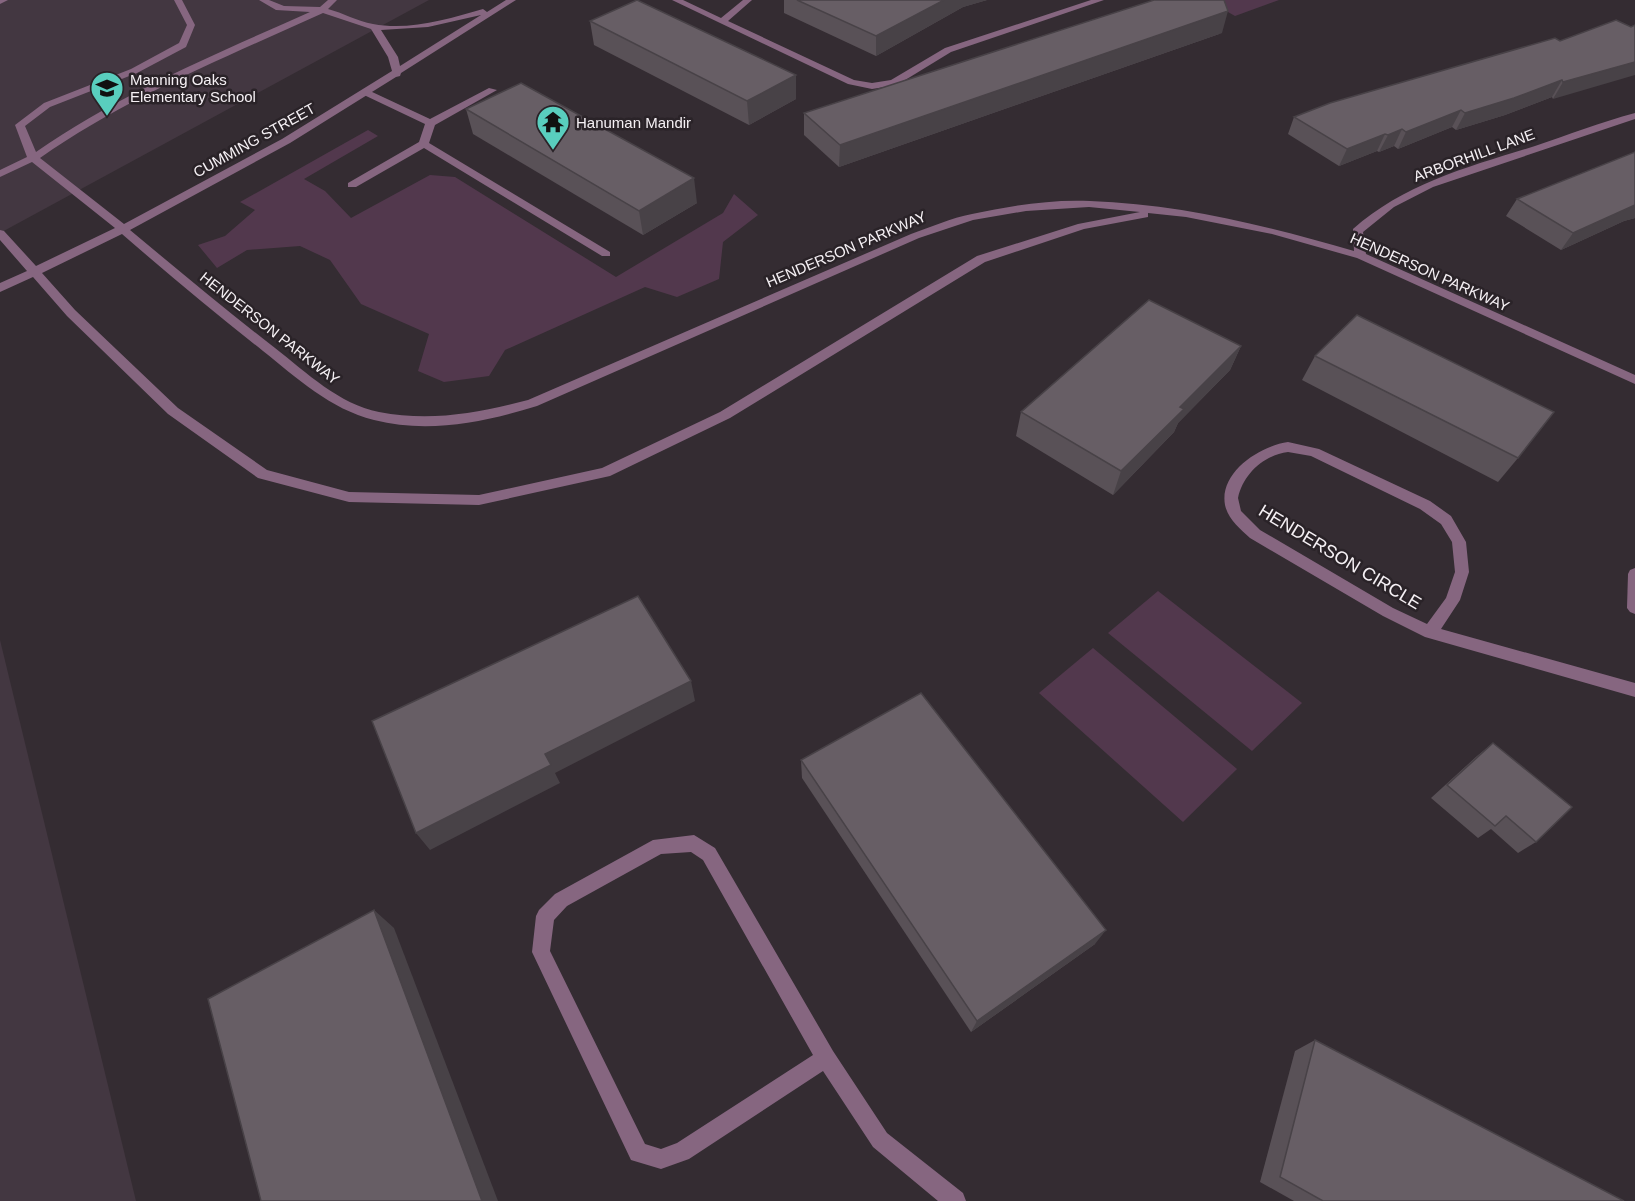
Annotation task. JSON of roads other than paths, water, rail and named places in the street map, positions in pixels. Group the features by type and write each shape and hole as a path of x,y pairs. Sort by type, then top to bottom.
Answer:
{"street":[{"path":"33,158 20,124 46,105 134,71 183,45 191,24 178,0"},
{"path":"263,0 284,10 322,10 374,27 391,28 464,19 503,6"},
{"path":"0,174 33,158 78,127 166,80 322,10 333,0"},
{"name":"CUMMING STREET","path":"0,288 123,229 286,141 367,93 512,0"},
{"path":"676,0 850,82 872,86 894,83 948,50 1100,0"},
{"path":"722,21 748,0"},
{"path":"374,27 393,57 397,74"},
{"path":"352,185 424,144 430,123 492,90"},
{"path":"367,93 430,123"},
{"name":"ARBORHILL LANE","path":"1361,256 1357,231 1374,214 1414,193 1449,177 1635,116"},
{"path":"424,144 606,254"},
{"name":"HENDERSON PARKWAY","path":"33,158 123,229 207,301 331,398 376,416 431,422 481,417 531,403 915,236 971,217 1026,208 1089,204 1186,214 1274,231 1361,256 1635,380"},
{"path":"0,234 71,313 173,411 263,474 349,497 479,500 605,472 725,415 981,259 1082,226 1143,215 1186,214"},
{"name":"HENDERSON CIRCLE","path":"1430,632 1453,600 1462,572 1460,542 1446,520 1425,505 1314,452 1288,447 1273,449 1257,458 1233,487 1231,504 1237,518 1255,534 1388,612 1430,632 1635,690"},
{"path":"1635,574 1635,608"},
{"path":"826,1058 682,1152 661,1160 638,1153 541,952 545,916 561,900 659,846 694,843 709,854 826,1058 880,1140 955,1201"}],"place":[{"name":"Manning Oaks Elementary School","path":"107,117"},
{"name":"Hanuman Mandir","path":"553,151"}]}
